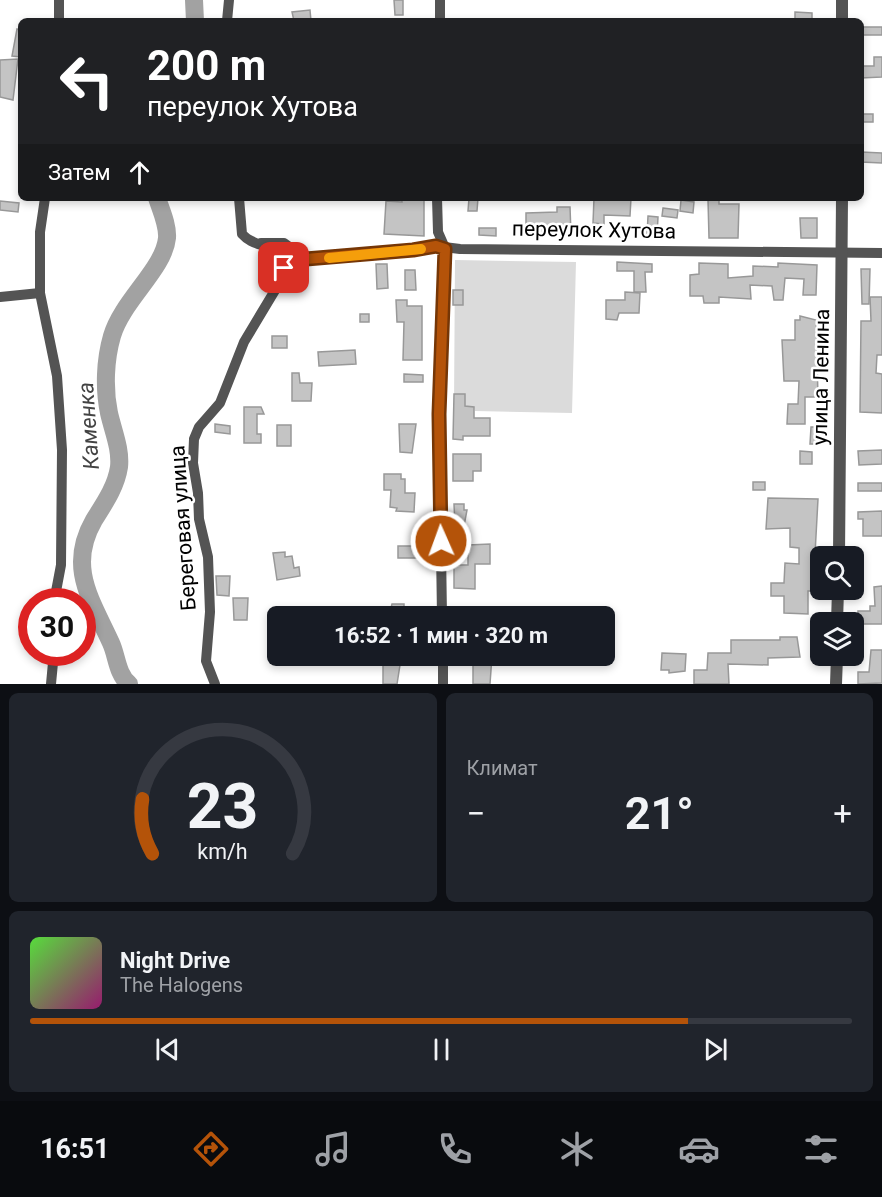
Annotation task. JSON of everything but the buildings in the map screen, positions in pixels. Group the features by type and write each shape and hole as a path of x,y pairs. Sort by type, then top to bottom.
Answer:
{"street":[{"path":"59,0 59,18"},
{"path":"227,18 229,0"},
{"path":"440,0 440,18"},
{"path":"842,18 843,0"},
{"path":"45,201 40,232 40,293 57,376 62,450 61,565 57,588"},
{"path":"239,201 242,234 249,240 260,243 284,243 306,259 283,272 278,255 260,243"},
{"path":"437,201 438,232 445,249 439,414 442,606"},
{"name":"улица Ленина","path":"839,546 842,201"},
{"name":"переулок Хутова","path":"306,259 436,246 445,249 882,253"},
{"name":"Береговая улица","path":"215,684 206,661 210,612 208,557 198,519 198,493 192,450 199,427 220,403 244,342 283,272"},
{"path":"0,297 40,293"},
{"path":"51,684 53,666"},
{"path":"443,666 443,684"},
{"path":"836,684 837,666"}],"shaded area":[{"path":"455,260 576,262 572,413 475,411 474,407 454,406"}],"waterway":[{"name":"Каменка","path":"194,0 195,18"},
{"name":"Каменка","path":"129,684 120,670 111,643 90,597 82,568 82,553 86,537 109,495 119,467 119,454 106,394 108,355 117,323 164,250 167,238 166,228 158,201"}],"slow traffic":[{"path":"329,258 421,249"}],"route":[{"path":"284,268 283,272 306,259 425,249 436,246 445,249 439,414 441,541"}]}
